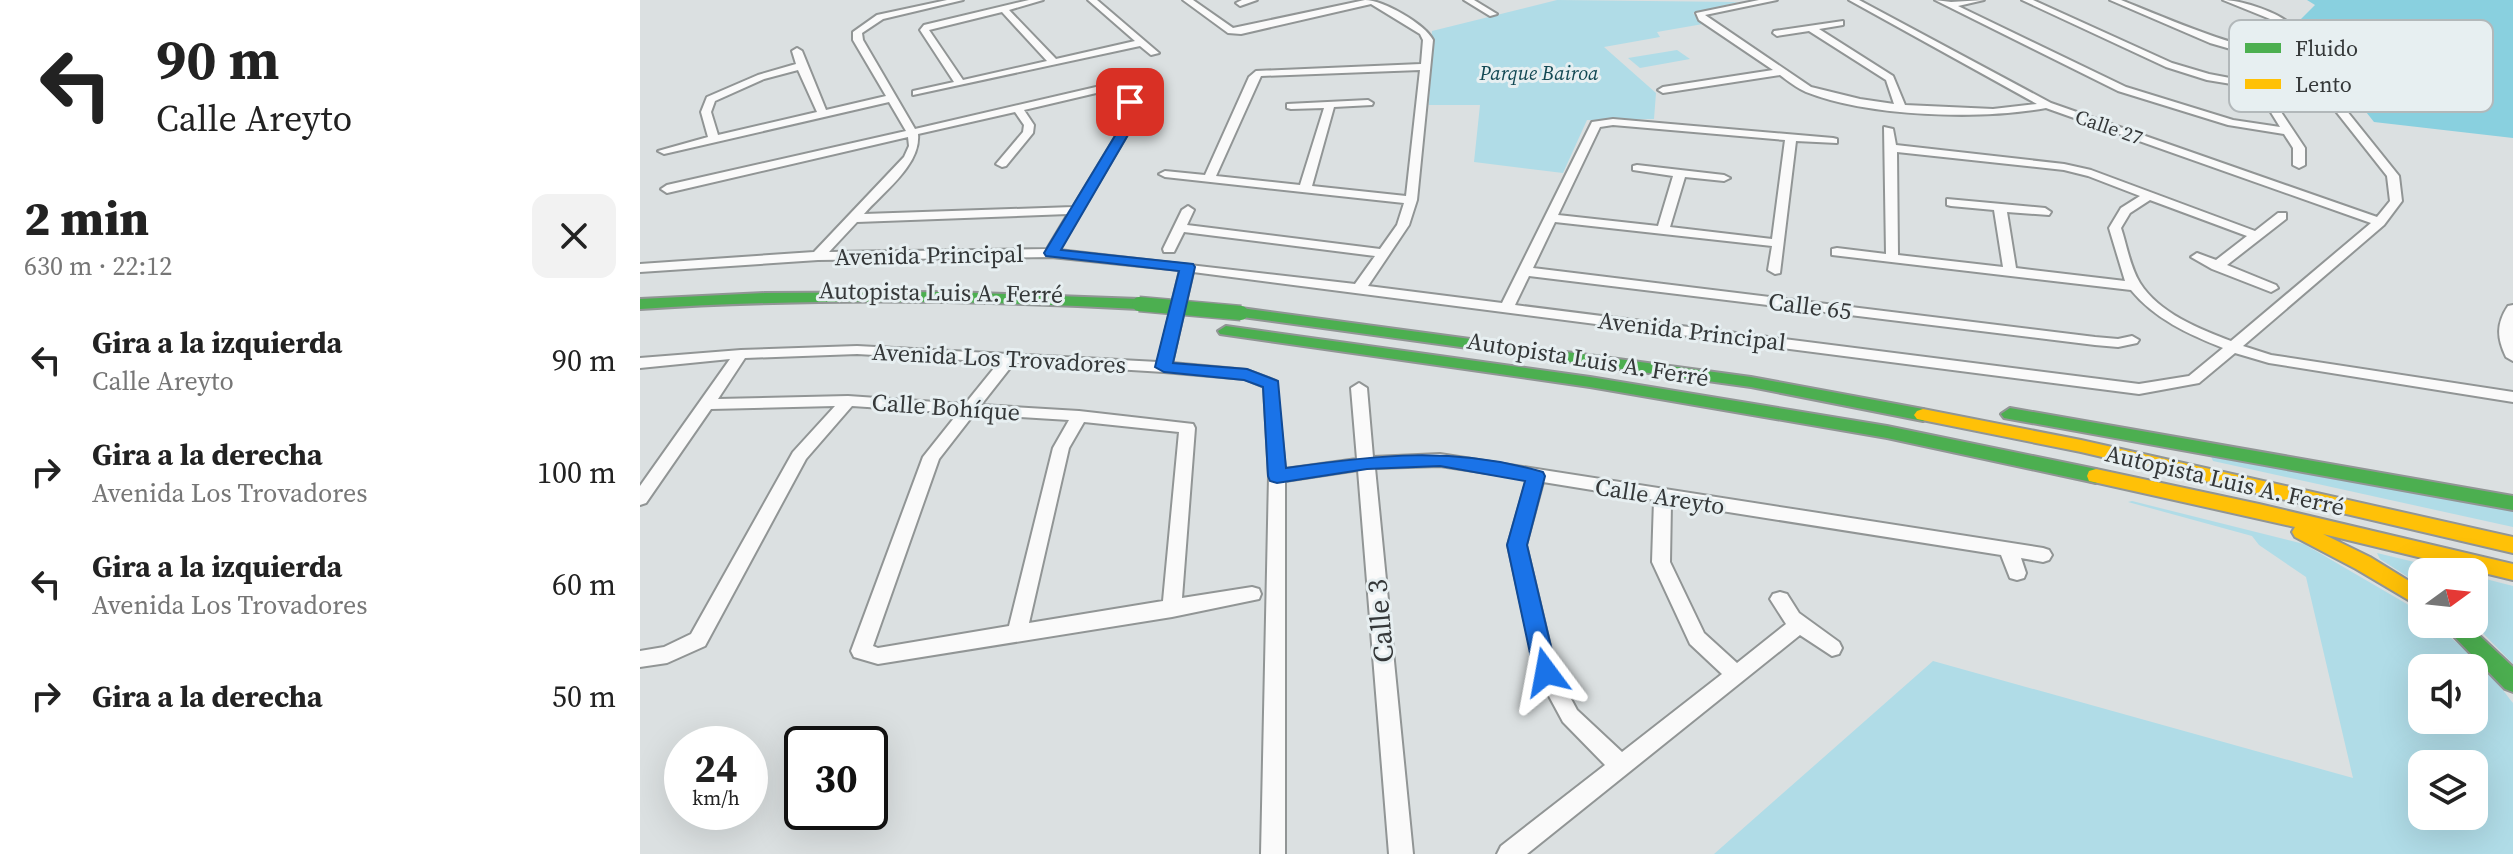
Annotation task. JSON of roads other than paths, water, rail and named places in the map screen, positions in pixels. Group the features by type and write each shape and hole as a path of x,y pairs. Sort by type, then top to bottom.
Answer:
{"highway":[{"name":"Autopista Luis A. Ferré","path":"648,304 942,294 1139,304 1241,313 1751,382 2081,446 2513,545"},
{"name":"Autopista Luis A. Ferré","path":"640,321 897,313 1128,321 1212,330 1590,382 1887,432 2259,511 2513,572"},
{"path":"1751,382 1827,385 2079,425 2513,503"},
{"path":"2259,511 2363,563 2408,591"},
{"path":"2467,638 2513,682"}],"street":[{"path":"818,256 909,158 914,146 913,134 858,40 857,32 880,17 959,0"},
{"path":"960,83 924,30 931,24 1039,0"},
{"path":"1092,0 1154,53"},
{"path":"1187,0 1231,31 1371,0 1424,32 1428,40 1411,200 1403,225 1359,289"},
{"path":"1240,3 1253,0"},
{"path":"1472,2 1490,0"},
{"path":"1773,0 1700,13 1807,89 1827,96 1998,114 2047,105"},
{"name":"Calle 27","path":"1853,0 2047,105 2380,222"},
{"path":"1944,2 1980,0"},
{"path":"2026,0 2169,65 2229,81"},
{"path":"2114,0 2229,46"},
{"name":"Avenida Principal","path":"2227,0 2280,20"},
{"path":"1472,2 1493,14"},
{"path":"1944,2 2122,89 2232,123 2287,131"},
{"path":"1003,8 1053,62"},
{"path":"1777,33 1840,23"},
{"path":"1810,27 1890,78 1900,105"},
{"path":"917,93 1140,43"},
{"path":"797,51 823,114"},
{"path":"714,139 706,112 711,99 761,77 801,66"},
{"path":"1209,179 1254,77 1259,73 1425,67"},
{"path":"1663,90 1781,72"},
{"path":"667,189 1109,87 1116,88 1130,102 1133,116 1051,253"},
{"path":"664,151 891,98"},
{"path":"1291,106 1368,103"},
{"path":"1305,189 1330,105"},
{"path":"1002,164 1028,133 1029,125 1018,108"},
{"path":"2275,112 2299,148 2299,165"},
{"name":"Avenida Principal","path":"640,268 818,256 1051,253 1187,267 2139,389 2194,380 2380,222 2396,201 2393,176 2343,112"},
{"path":"1507,308 1596,124 1603,121 1833,141"},
{"path":"1888,129 1891,148 1892,258"},
{"path":"1775,270 1791,138"},
{"path":"1891,148 2064,167 2091,173 2255,235"},
{"path":"1637,168 1724,178"},
{"path":"1663,230 1680,173"},
{"path":"1165,174 1411,200"},
{"path":"2149,195 2125,211 2115,228 2135,286 2162,313 2235,348 2269,359 2513,397"},
{"path":"1951,202 2045,212"},
{"path":"2000,208 2010,271"},
{"path":"854,218 1078,210"},
{"path":"1169,249 1188,210"},
{"path":"2217,266 2282,216"},
{"path":"1552,218 1778,243"},
{"path":"1181,228 1385,253"},
{"path":"1837,252 2135,286"},
{"path":"2197,257 2271,288"},
{"path":"1164,367 1187,267"},
{"name":"Calle 65","path":"1525,271 2093,334 2118,343 2132,340"},
{"path":"2513,309 2506,320 2504,339 2513,357"},
{"name":"Avenida Los Trovadores","path":"640,363 741,354 857,350 1164,367 1247,375 1271,384 1277,476 1273,854"},
{"path":"640,499 741,354"},
{"path":"1010,358 931,457 861,651 878,656 1252,594"},
{"name":"Calle 3","path":"1359,388 1401,854"},
{"path":"640,659 667,655 698,640 799,456 848,401"},
{"name":"Calle Bohíque","path":"704,404 848,401 1079,416 1187,428 1172,609"},
{"path":"1017,634 1061,448 1079,416"},
{"name":"Calle Areyto","path":"1277,476 1367,463 1440,460 2043,555"},
{"path":"1536,476 1517,545 1546,672 1570,716 1619,764"},
{"path":"1663,496 1661,562 1697,638 1734,673"},
{"path":"2009,551 2017,573"},
{"path":"1780,599 1799,625 1832,648"},
{"path":"1509,854 1734,673 1799,625"}],"park label":[{"name":"Parque Bairoa","path":"1539,73"}]}
